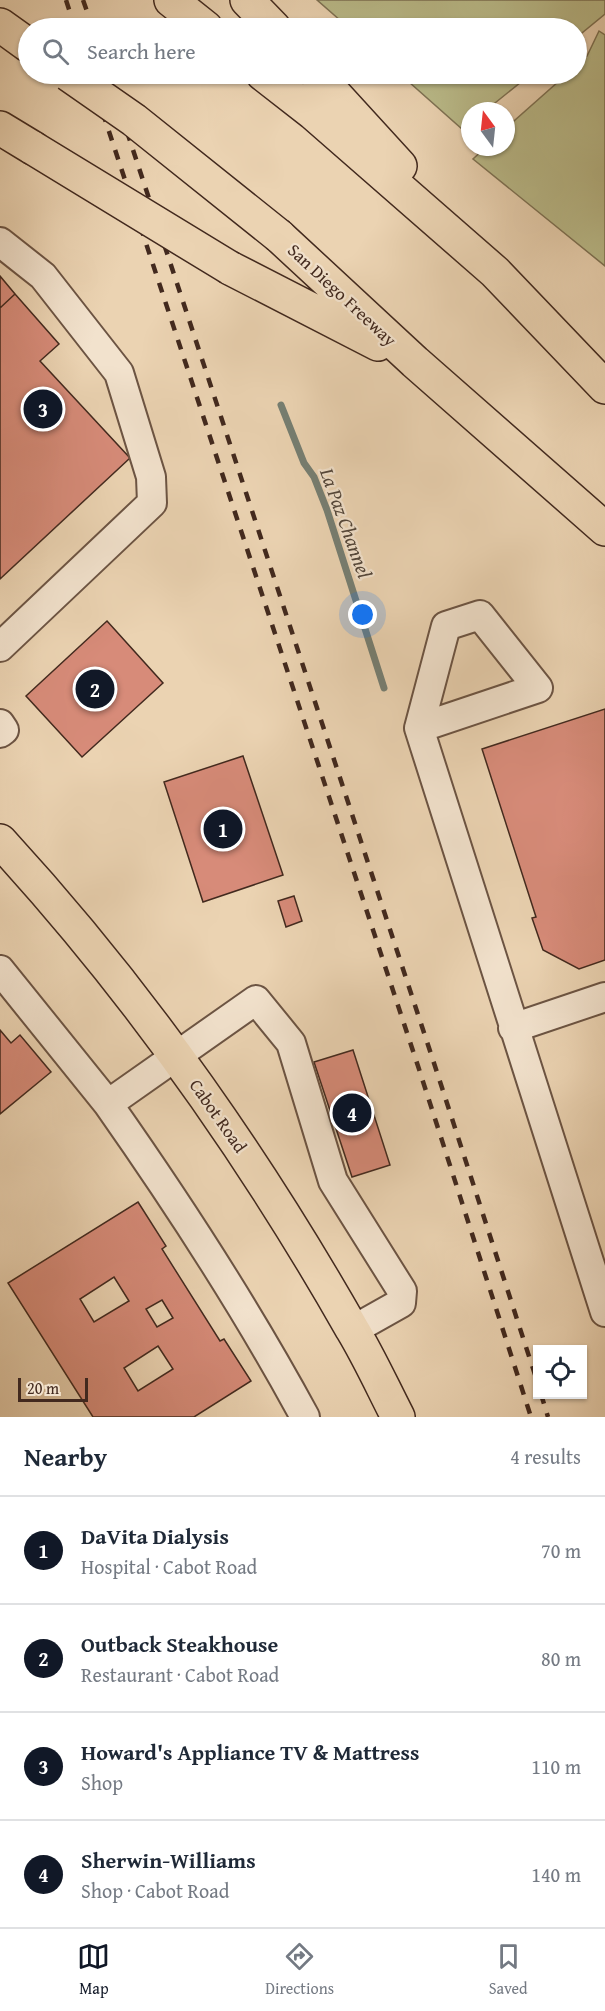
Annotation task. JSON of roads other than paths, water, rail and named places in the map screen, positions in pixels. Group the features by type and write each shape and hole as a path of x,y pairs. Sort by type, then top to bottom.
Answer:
{"main road":[{"path":"171,0 194,18"},
{"path":"247,0 264,18"},
{"path":"0,25 18,38"},
{"name":"San Diego Freeway","path":"82,84 134,120 279,236 415,362 605,529"},
{"path":"292,84 322,94 605,387"},
{"path":"0,128 230,268 415,362"},
{"name":"Cabot Road","path":"0,841 91,946 175,1055 238,1144 353,1330 398,1417"}],"lane":[{"path":"0,242 43,276 119,373 151,477 152,503 0,648"},
{"path":"418,728 538,688 480,615 447,626 418,728 605,1312"},
{"path":"0,724 4,730 0,734"},
{"path":"0,970 92,1081 179,1206 267,1348 305,1417"},
{"path":"513,1028 605,997"},
{"path":"108,1104 256,1000 291,1043 333,1181 402,1291 401,1304 353,1330"}],"waterway":[{"name":"La Paz Channel","path":"281,405 304,463 314,477 327,510 384,688"}],"railway":[{"path":"66,0 72,18"},
{"path":"83,0 89,18"},
{"path":"93,84 418,1066 531,1417"},
{"path":"111,84 533,1369"},
{"path":"543,1399 548,1417"}],"place":[{"name":"Howard's Appliance TV & Mattress","path":"43,409"},
{"name":"Outback Steakhouse","path":"95,689"},
{"name":"DaVita Dialysis","path":"223,829"},
{"name":"Sherwin-Williams","path":"352,1113"}]}
